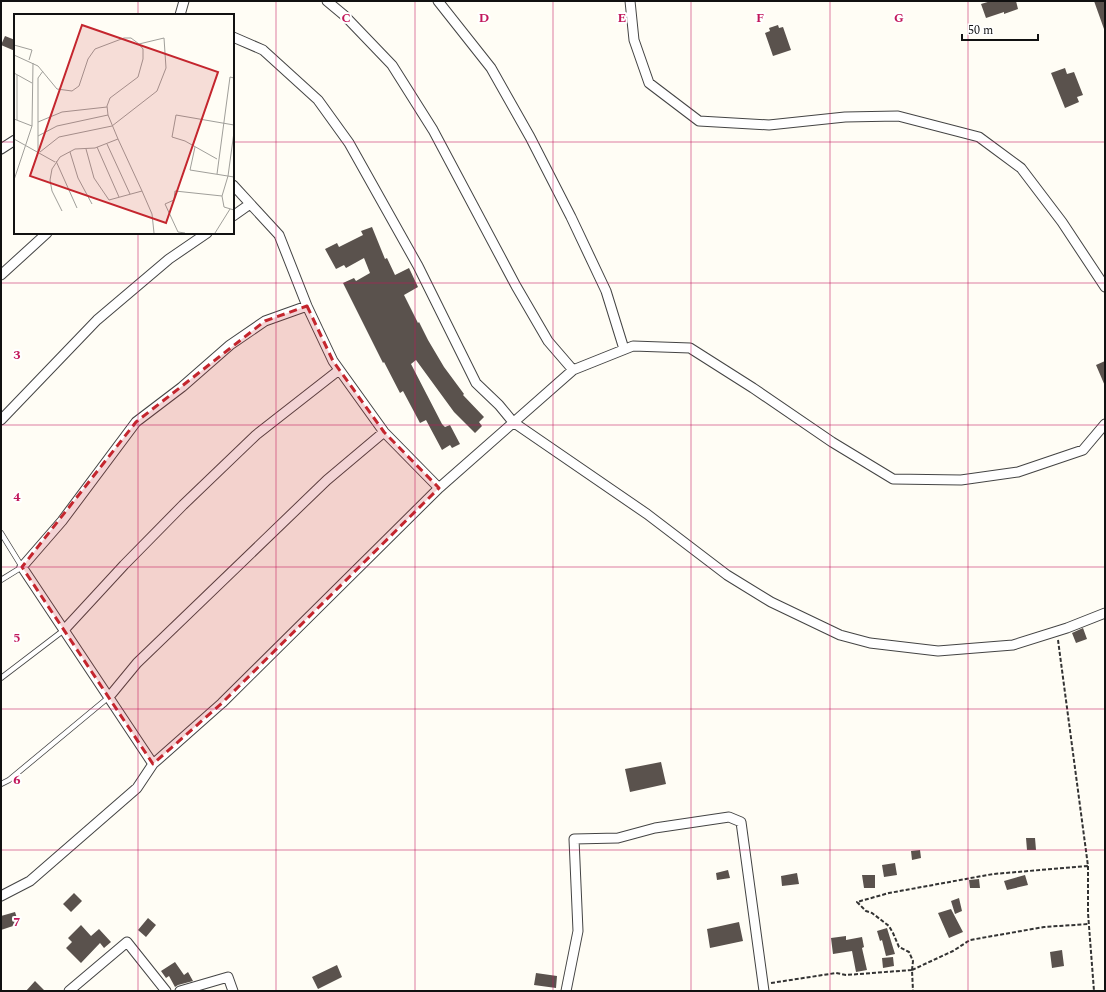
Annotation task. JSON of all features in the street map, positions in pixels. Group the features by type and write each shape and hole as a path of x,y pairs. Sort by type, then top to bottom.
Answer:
{"street":[{"path":"180,14 184,1"},
{"path":"326,1 345,16 392,66 433,130 516,286 548,341 573,370"},
{"path":"438,1 491,68 530,137 571,217 606,291 624,349"},
{"path":"630,1 634,40 649,83 699,121 769,125 845,117 898,116 979,137 1021,168 1062,222 1105,287"},
{"path":"234,37 262,50 318,100 349,143 418,266 476,383 499,405 513,422 647,514 727,575 771,602 840,635 870,643 938,651 1013,645 1057,631 1105,613"},
{"path":"1,149 14,141"},
{"path":"234,186 279,236 307,306 333,361 339,370 384,432 439,488"},
{"path":"234,215 250,204"},
{"path":"1,276 46,234"},
{"path":"1,420 97,320 169,258 205,234"},
{"path":"154,764 22,567 62,521 136,422 182,387 230,345 265,321 307,306"},
{"path":"1,896 30,881 137,788 154,764 222,703 439,488 573,370 633,346 690,348 753,388 832,442 893,479 961,480 1018,472 1083,450 1105,424"},
{"path":"64,630 166,521 256,435 339,370"},
{"path":"109,697 137,663 327,480 384,432"},
{"path":"566,991 578,931 574,839 618,838 655,828 729,817 740,822 763,988"},
{"path":"69,991 127,942 166,991"},
{"path":"180,991 228,977 233,991"}],"lane":[{"path":"1,533 22,567 1,580"},
{"path":"1,678 64,630"},
{"path":"1,784 9,780 109,697"}],"path":[{"path":"1057,631 1088,866 1089,924 1094,991"},
{"path":"913,991 913,961 909,952 899,947 888,926 872,913 866,911 858,902 889,893 993,874 1088,866"},
{"path":"763,988 836,973 846,975 912,970 953,951 970,940 1044,927 1089,924"}],"highlighted area":[{"path":"307,306 333,361 384,432 439,488 222,703 153,764 22,567 136,422 265,321"}],"building":[{"path":"991,1 1016,1 1018,9 986,18 981,4"},
{"path":"1094,1 1105,1 1105,29 1104,29"},
{"path":"778,25 779,28 783,27 791,50 773,56 765,33 770,31 769,28"},
{"path":"5,36 14,40 14,51 1,45"},
{"path":"1065,68 1067,74 1074,72 1083,95 1077,97 1079,102 1065,108 1051,73"},
{"path":"372,227 385,259 387,258 395,275 409,268 418,287 404,295 418,323 419,322 444,367 464,394 463,395 484,417 479,422 482,426 475,433 454,412 416,360 411,364 442,424 445,427 450,425 460,444 452,448 450,445 442,450 426,420 420,423 403,391 400,393 384,362 383,363 343,283 354,278 356,281 370,273 364,258 346,268 344,265 336,269 325,249 337,243 339,247 363,235 361,231"},
{"path":"1105,361 1105,386 1096,365"},
{"path":"1083,628 1087,639 1076,643 1072,633"},
{"path":"661,762 666,784 630,792 625,769"},
{"path":"1026,838 1035,838 1036,850 1027,850"},
{"path":"920,850 921,858 912,860 911,851"},
{"path":"895,863 897,875 884,877 882,865"},
{"path":"728,870 730,878 717,880 716,873"},
{"path":"797,873 799,884 782,886 781,876"},
{"path":"862,875 875,875 875,888 864,888"},
{"path":"1025,875 1028,885 1007,890 1004,881"},
{"path":"979,879 980,888 970,888 969,880"},
{"path":"74,893 82,901 71,912 63,904"},
{"path":"959,898 962,911 955,914 951,901"},
{"path":"951,909 963,932 949,938 938,913"},
{"path":"15,912 19,924 1,930 1,916"},
{"path":"148,918 156,925 146,937 138,930"},
{"path":"739,922 743,941 710,948 707,929"},
{"path":"81,925 91,936 99,929 111,942 104,948 100,943 81,963 66,948 72,942 68,938"},
{"path":"887,928 895,954 886,956 882,940 880,941 877,931"},
{"path":"846,936 846,940 862,937 864,947 862,948 867,970 856,972 852,951 833,954 831,938"},
{"path":"1062,950 1064,966 1052,968 1050,952"},
{"path":"893,957 894,966 883,968 882,958"},
{"path":"175,962 184,975 188,972 193,981 175,987 169,976 166,978 161,971"},
{"path":"337,965 342,977 318,989 312,977"},
{"path":"536,973 557,976 556,988 534,985"},
{"path":"35,981 45,991 26,991"}]}
